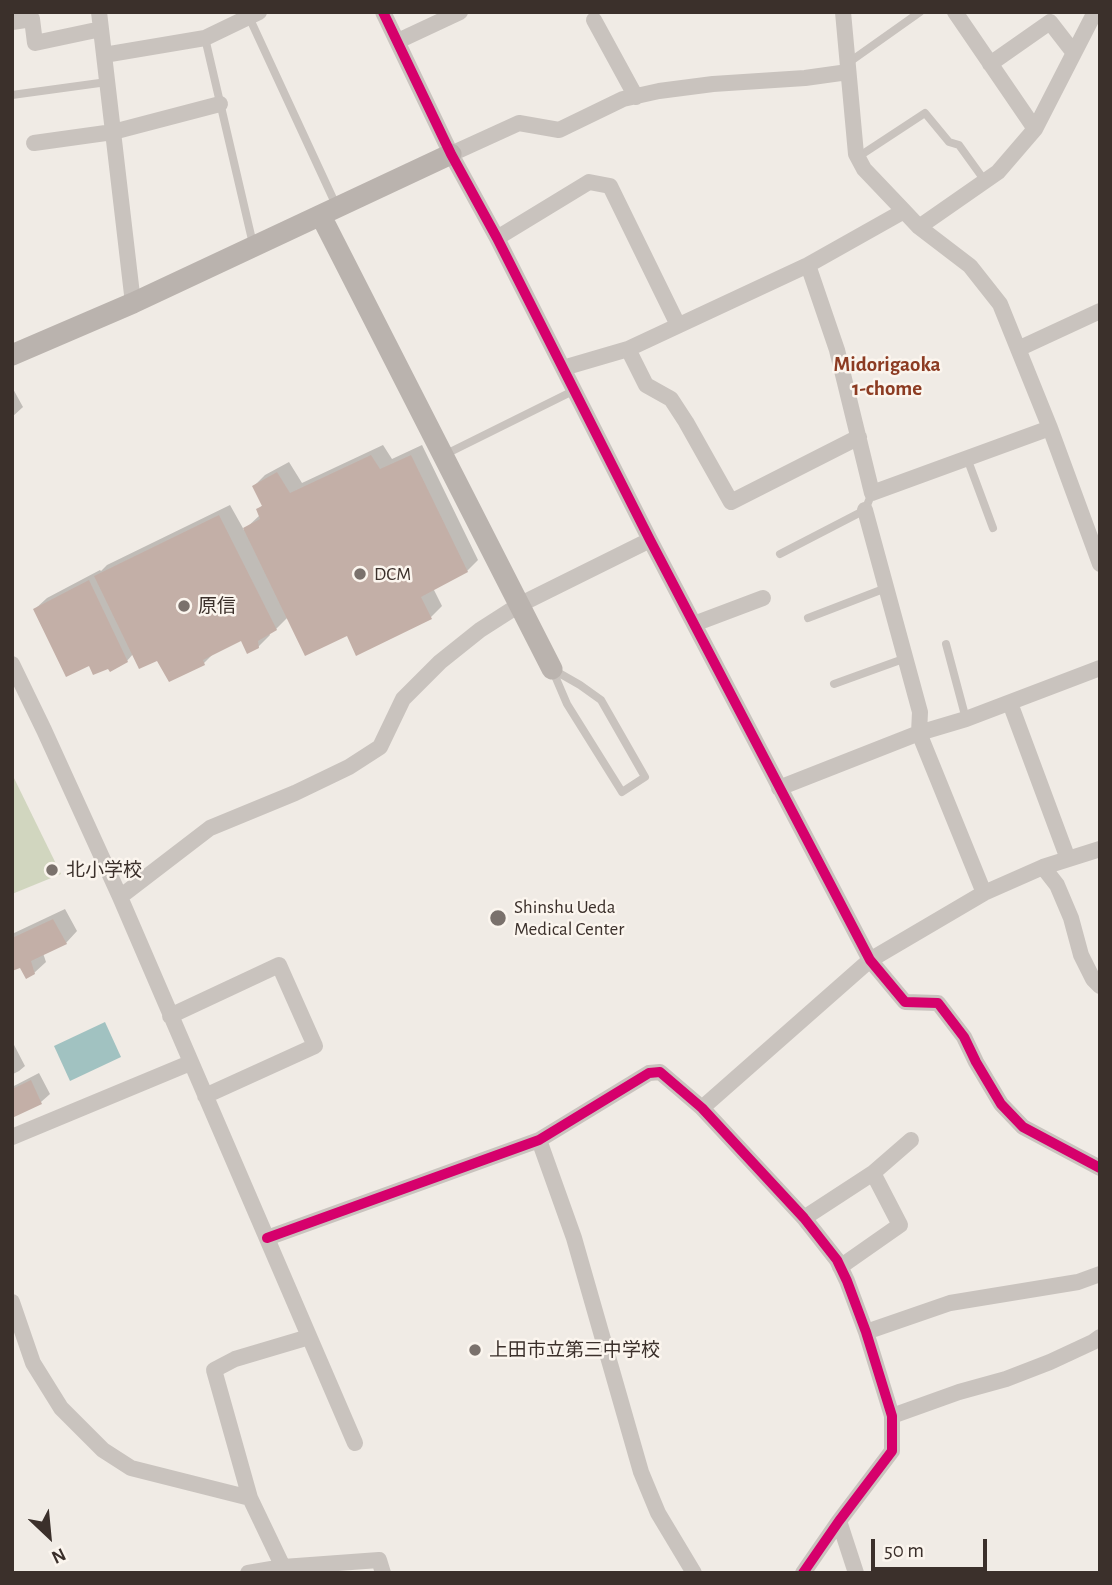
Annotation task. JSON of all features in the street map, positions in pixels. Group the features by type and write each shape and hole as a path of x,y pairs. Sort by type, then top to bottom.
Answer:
{"street":[{"path":"99,12 133,303"},
{"path":"383,12 451,154 870,960 905,1002 938,1003 964,1037 1001,1104 1023,1127 1100,1168"},
{"path":"398,41 460,12"},
{"path":"843,12 858,157 864,169 919,227 970,266 1000,304 1050,428 1100,564"},
{"path":"955,12 1035,129"},
{"path":"919,227 998,172 1035,129 1095,12"},
{"path":"104,55 205,38 254,15"},
{"path":"12,22 32,19 35,43 101,29"},
{"path":"594,20 635,97"},
{"path":"990,64 1049,22 1074,53"},
{"path":"12,355 133,303 519,123 559,130 623,99 659,91 713,84 805,78 848,68"},
{"path":"34,143 113,132 220,104"},
{"path":"497,238 589,182 610,186 678,325"},
{"path":"563,368 628,349 808,265 904,211"},
{"path":"329,212 443,456 552,669"},
{"path":"808,265 837,350 872,493 1050,428"},
{"path":"1018,349 1100,311"},
{"path":"628,349 646,385 671,399 731,502 859,438"},
{"path":"865,510 920,712 919,733 984,893"},
{"path":"120,897 210,828 295,793 349,767 380,747 403,699 440,662 480,630 519,605 650,540"},
{"path":"694,624 763,598"},
{"path":"12,664 120,897 355,1443"},
{"path":"779,788 919,733 966,719 1100,668"},
{"path":"1010,703 1068,859"},
{"path":"702,1108 870,960 984,893 1042,867 1100,849"},
{"path":"1042,867 1057,885 1072,918 1081,955 1093,979 1100,986"},
{"path":"170,1016 279,965 315,1046 205,1096"},
{"path":"12,1137 190,1063"},
{"path":"267,1238 539,1140 649,1073 660,1072 702,1108 804,1218 837,1260 866,1332 892,1416 892,1451 803,1573"},
{"path":"539,1140 574,1238 641,1472 658,1513 694,1573"},
{"path":"804,1218 873,1173 911,1140"},
{"path":"840,1267 900,1225 873,1173"},
{"path":"866,1332 950,1303 1078,1282 1100,1274"},
{"path":"12,1302 33,1363 61,1408 103,1450 131,1468 250,1498"},
{"path":"283,1567 250,1498 214,1370 235,1359 309,1337"},
{"path":"892,1416 1050,1363 1100,1337"},
{"path":"839,1521 856,1573"},
{"path":"248,1573 283,1567 379,1560 383,1573"}],"lane":[{"path":"848,68 920,12"},
{"path":"254,15 329,212"},
{"path":"205,38 254,247"},
{"path":"12,95 107,82"},
{"path":"858,157 925,113 948,142 958,145 985,181"},
{"path":"443,456 575,390"},
{"path":"967,458 993,528"},
{"path":"780,554 865,510 872,493"},
{"path":"808,618 886,588"},
{"path":"946,644 966,719"},
{"path":"834,684 906,658"},
{"path":"552,669 601,700 645,777 622,792 567,704 552,669"}],"green space":[{"path":"12,774 61,874 12,894"}],"water":[{"path":"105,1022 121,1057 70,1081 54,1046"}],"building":[{"path":"371,455 380,469 411,455 468,572 421,597 432,619 356,656 347,636 305,656 243,528 260,519 256,509 262,506 252,486 277,472 290,493"},
{"path":"219,515 277,630 258,641 259,648 247,654 241,641 203,660 205,665 169,682 157,661 139,669 94,576"},
{"path":"89,580 128,662 110,672 108,669 93,675 89,666 66,677 33,609"},
{"path":"53,919 67,944 31,961 35,974 26,979 20,968 12,971 12,938"},
{"path":"31,1080 42,1104 12,1118 12,1089"}],"cycle path":[{"path":"383,12 451,154 870,960 905,1002 938,1003 964,1037 1001,1104 1023,1127 1100,1168"},
{"path":"267,1238 539,1140 649,1073 660,1072 702,1108 804,1218 837,1260 866,1332 892,1416 892,1451 803,1573"}],"place":[{"name":"DCM","path":"360,574"},
{"name":"原信","path":"184,606"},
{"name":"北小学校","path":"52,870"},
{"name":"Shinshu Ueda Medical Center","path":"498,918"},
{"name":"上田市立第三中学校","path":"475,1350"}],"district":[{"name":"Midorigaoka 1-chome","path":"887,377"}]}
